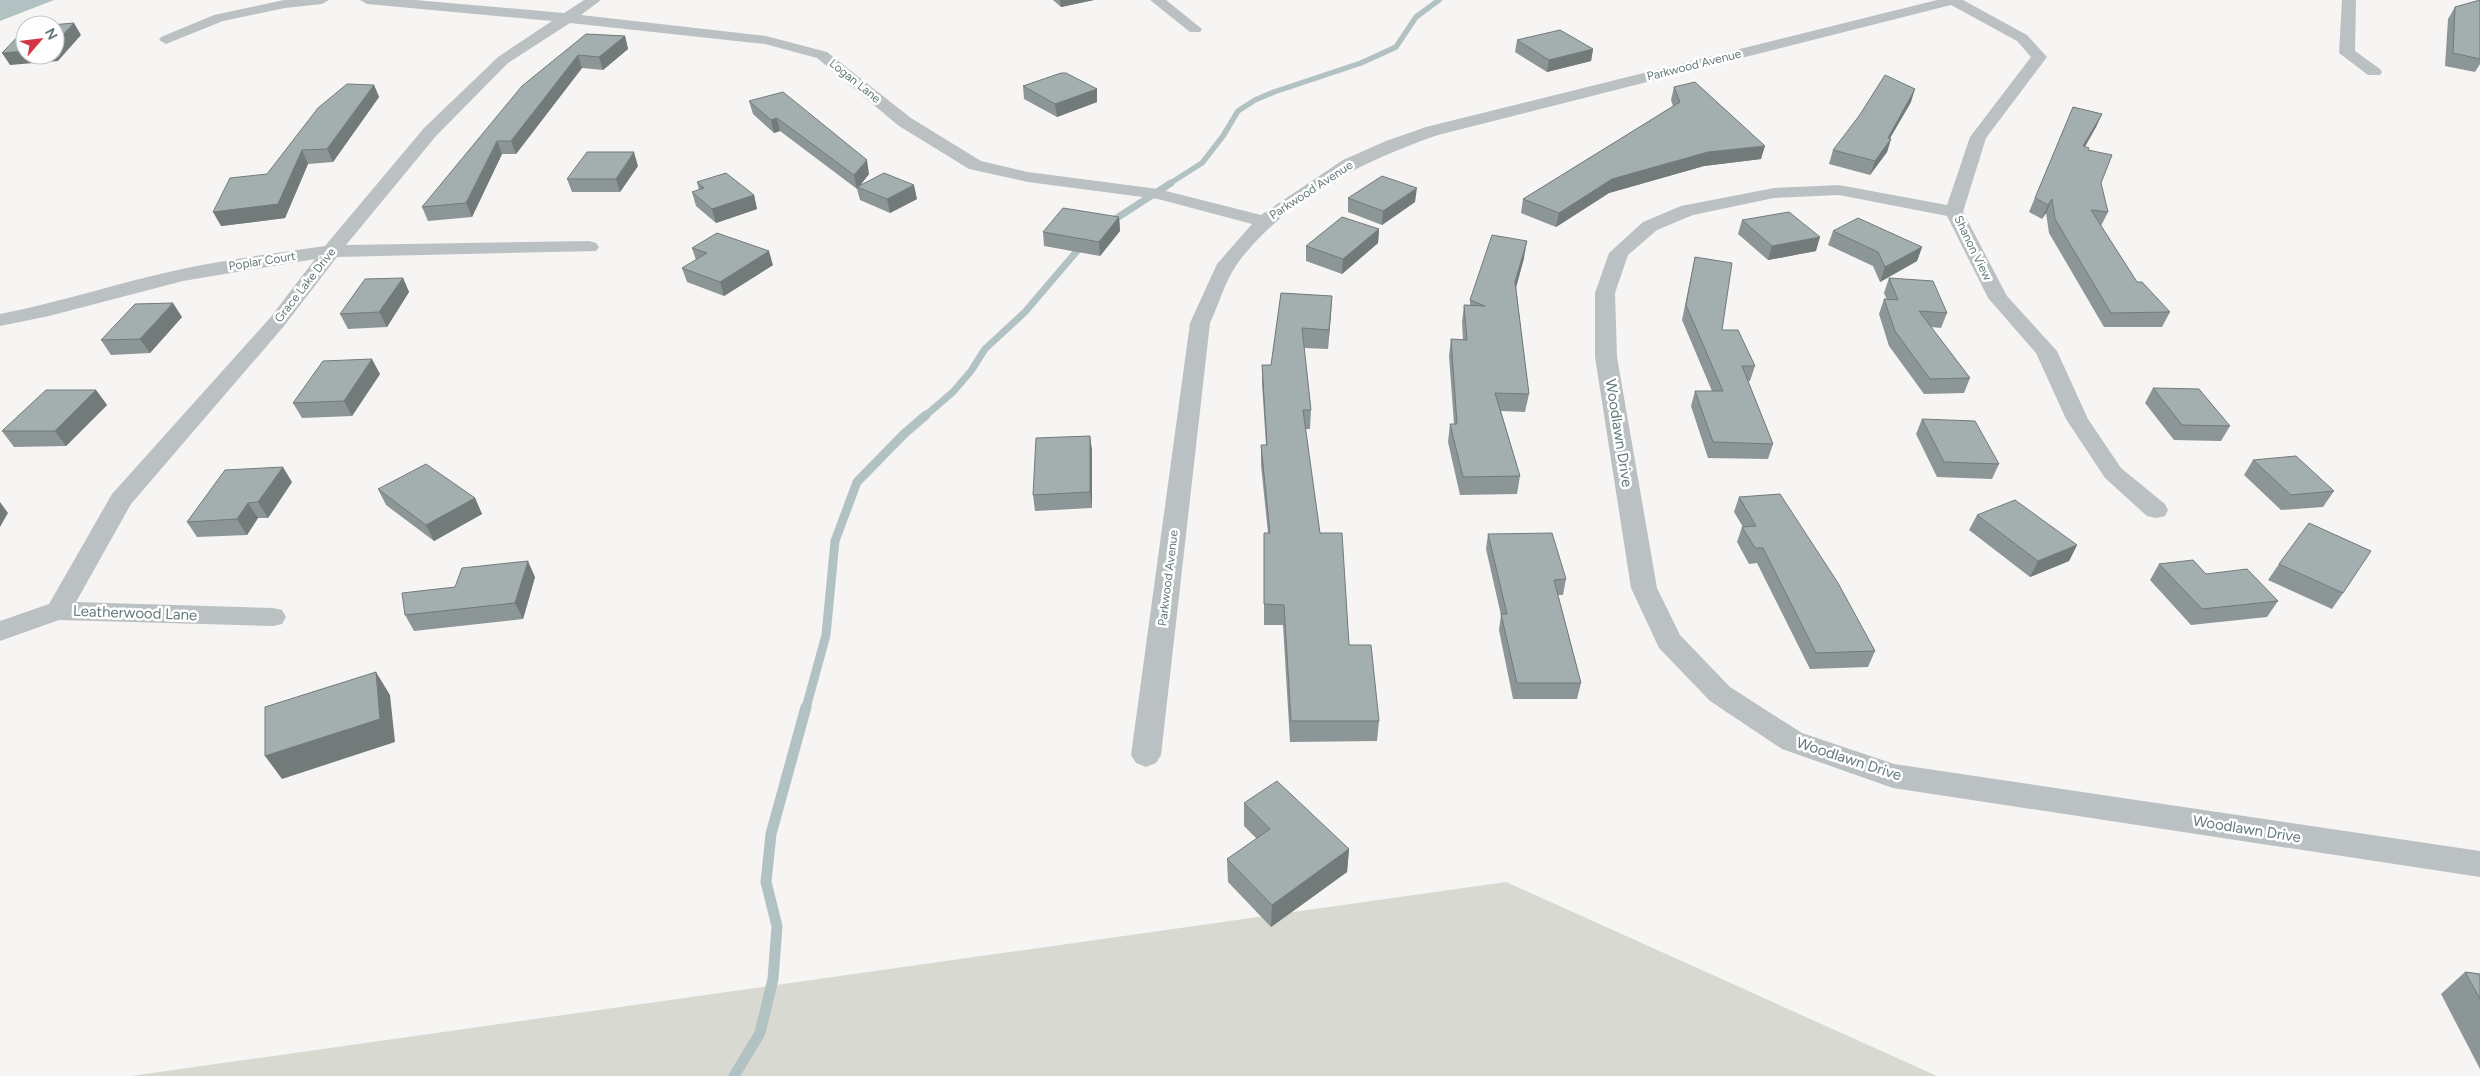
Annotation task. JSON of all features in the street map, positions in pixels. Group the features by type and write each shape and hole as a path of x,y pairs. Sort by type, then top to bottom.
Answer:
{"street":[{"path":"166,40 219,18 285,4 322,0"},
{"name":"Logan Lane","path":"367,0 568,18 766,40 822,55 905,122 975,165 1028,177 1158,194 1264,222"},
{"name":"Grace Lake Drive","path":"58,611 121,500 277,322 331,251 430,132 502,60 594,0"},
{"path":"1157,0 1195,29"},
{"name":"Shanon View","path":"1953,0 2022,38 2039,56 1978,137 1954,212 1998,298 2046,351 2077,419 2113,473 2156,510"},
{"name":"Parkwood Avenue","path":"1146,755 1200,323 1227,264 1264,222 1349,164 1392,145 1432,131 1953,0"},
{"path":"2349,0 2347,53 2374,72"},
{"name":"Woodlawn Drive","path":"1954,212 1839,190 1774,193 1688,210 1650,226 1619,253 1605,293 1606,358 1644,588 1669,641 1720,694 1792,741 1893,776 2480,864"},
{"name":"Poplar Court","path":"0,320 51,310 181,275 250,262 331,251 589,247"},
{"name":"Leatherwood Lane","path":"0,631 58,611 272,617"}],"shaded area":[{"path":"0,0 54,0 15,15 0,21"},
{"path":"1506,882 1937,1076 131,1076"}],"building":[{"path":"2480,0 2480,59 2453,53 2455,7"},
{"path":"74,23 65,32 65,24"},
{"path":"1560,30 1593,49 1549,60 1517,40"},
{"path":"586,34 625,36 599,57 578,55 511,141 497,141 466,203 422,207 522,86"},
{"path":"15,39 15,52 2,53"},
{"path":"1066,73 1097,89 1055,104 1023,86"},
{"path":"1885,75 1915,89 1888,138 1891,139 1875,161 1833,150 1859,116"},
{"path":"1695,82 1765,146 1708,152 1612,179 1559,213 1523,199 1680,102 1674,87"},
{"path":"347,84 374,85 327,149 302,150 278,204 213,212 230,178 267,174 318,108"},
{"path":"783,92 867,160 854,175 777,118 771,120 749,101"},
{"path":"2073,107 2102,114 2083,146 2089,148 2088,150 2112,155 2101,183 2108,212 2091,210 2137,282 2142,282 2170,312 2111,313 2055,219 2052,199 2048,205 2035,198"},
{"path":"587,152 634,152 616,179 567,179"},
{"path":"726,173 754,195 712,209 692,192 704,188 697,182"},
{"path":"884,173 914,185 887,199 857,187"},
{"path":"1382,176 1417,188 1383,211 1348,198"},
{"path":"1063,208 1119,217 1099,242 1043,232"},
{"path":"1789,212 1820,237 1772,246 1742,220"},
{"path":"1342,217 1379,229 1343,259 1306,246"},
{"path":"1858,218 1922,247 1885,267 1878,252 1833,231"},
{"path":"717,233 769,251 720,282 682,268 707,253 692,248"},
{"path":"1492,235 1527,241 1515,282 1529,394 1495,393 1520,476 1463,477 1450,424 1457,424 1451,339 1467,340 1464,305 1485,306 1470,300"},
{"path":"1695,257 1732,263 1722,330 1738,330 1755,366 1742,366 1773,444 1713,442 1695,391 1723,391 1686,305"},
{"path":"403,278 379,312 340,314 365,279"},
{"path":"1889,278 1933,281 1947,313 1919,311 1970,378 1930,379 1895,331 1884,299 1898,300"},
{"path":"1281,293 1332,296 1329,330 1302,328 1311,410 1303,410 1320,533 1342,533 1349,645 1371,645 1379,721 1291,721 1284,605 1264,604 1264,533 1270,533 1261,445 1267,445 1262,365 1271,365"},
{"path":"173,303 140,339 101,340 135,304"},
{"path":"372,359 344,401 293,403 323,361"},
{"path":"2153,388 2199,389 2230,426 2182,425"},
{"path":"46,390 96,390 55,431 2,431"},
{"path":"1922,419 1975,421 1999,464 1944,462"},
{"path":"1090,436 1090,492 1033,495 1036,438"},
{"path":"2296,456 2334,491 2291,495 2253,460"},
{"path":"426,464 475,498 426,525 378,489"},
{"path":"283,467 258,502 248,503 237,519 187,522 225,470"},
{"path":"1780,494 1838,583 1875,651 1816,653 1763,548 1755,548 1742,527 1756,526 1739,497"},
{"path":"2015,500 2077,545 2038,561 1977,515"},
{"path":"2309,523 2371,551 2343,593 2279,564"},
{"path":"1552,533 1566,579 1554,580 1581,683 1517,683 1501,614 1507,614 1488,534"},
{"path":"2193,560 2206,574 2247,569 2278,601 2202,609 2159,564"},
{"path":"528,561 515,603 405,615 402,593 455,587 462,568"},
{"path":"376,672 380,719 265,756 265,707"},
{"path":"1277,781 1349,849 1272,905 1227,859 1270,829 1244,803"},
{"path":"2465,972 2480,974 2480,999"}],"waterway":[{"path":"1169,184 1202,163 1223,136 1238,111 1255,100 1274,92 1361,63 1396,47 1416,17 1439,0"},
{"path":"1109,223 1171,183"},
{"path":"925,416 953,392 971,371 985,349 1025,312 1083,244"},
{"path":"806,708 826,635 835,541 857,482 904,434 926,415"},
{"path":"734,1076 760,1033 773,979 777,926 766,882 771,834 806,707"}]}
